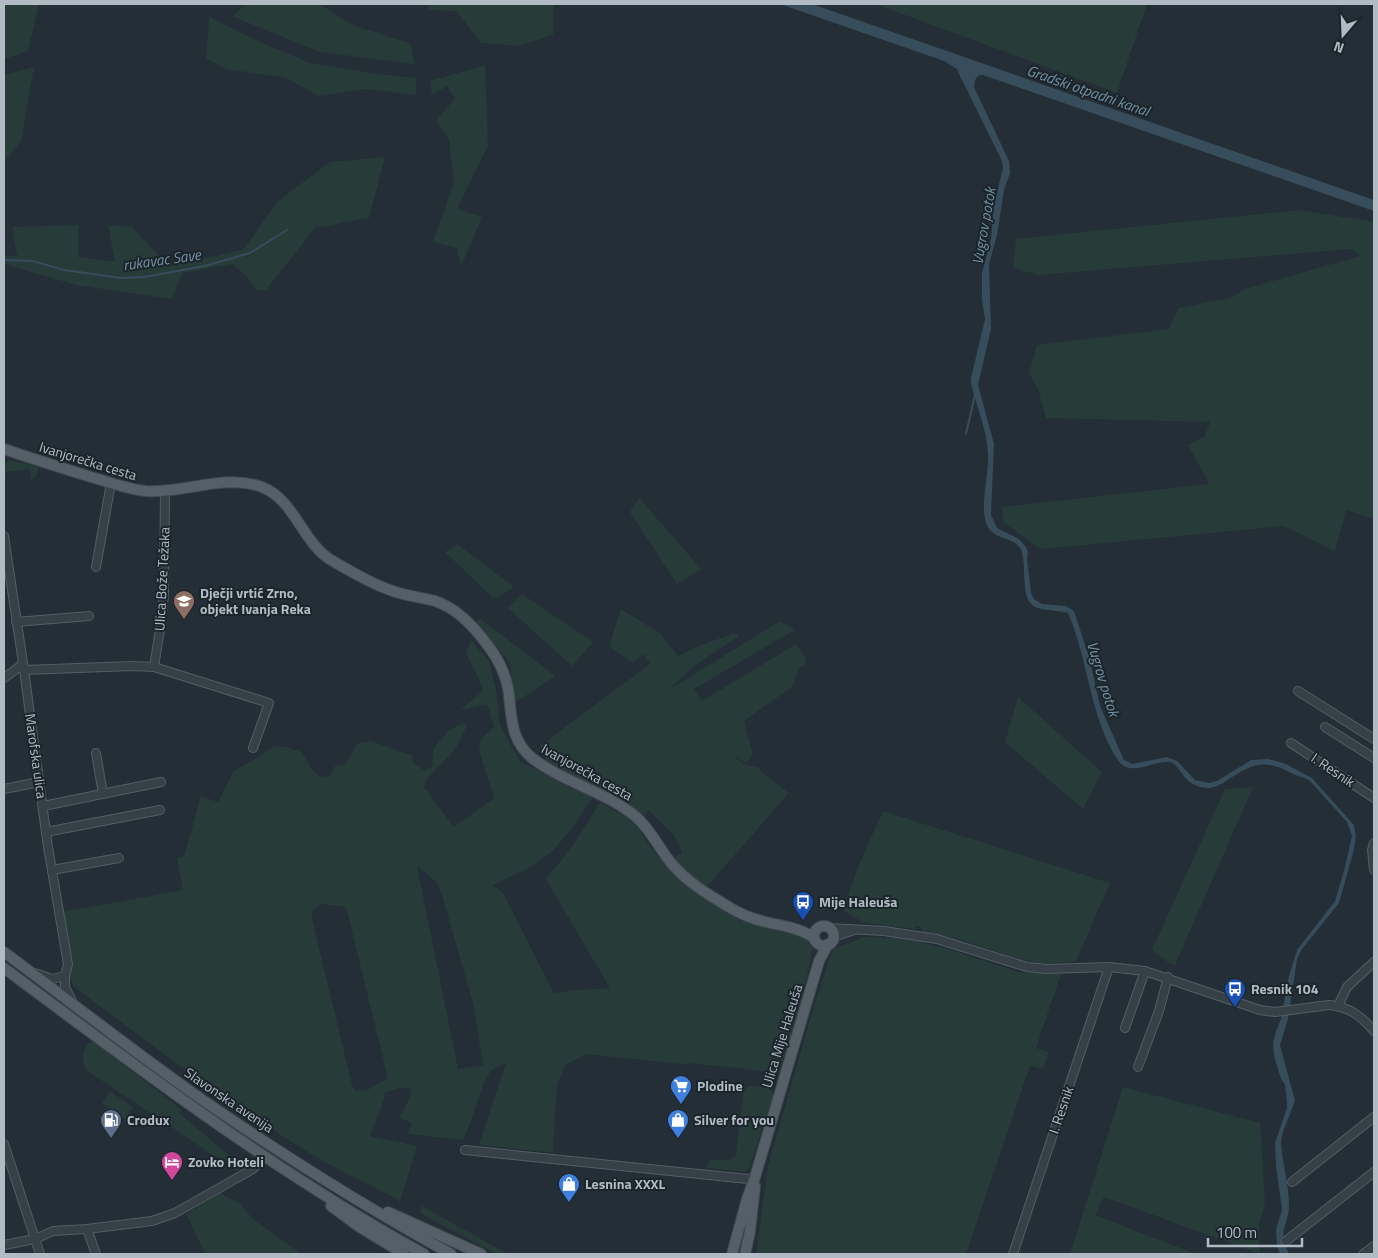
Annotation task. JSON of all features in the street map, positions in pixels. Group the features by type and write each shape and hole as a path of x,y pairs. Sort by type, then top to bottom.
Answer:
{"main road":[{"name":"Ivanjorečka cesta","path":"4,450 135,490 165,491 233,482 260,486 273,493 326,557 385,588 438,602 454,610 488,645 499,663 508,690 512,727 528,754 551,770 608,799 636,816 675,867 689,881 711,896 747,916 802,931 815,940"},
{"name":"Ivanjorečka cesta","path":"779,925 825,927"},
{"path":"825,927 833,932 830,941 821,945 815,940 816,930 825,927"},
{"name":"Ulica Mije Haleuša","path":"815,940 819,961"},
{"name":"Ulica Mije Haleuša","path":"732,1254 819,961 830,941"},
{"name":"Slavonska avenija","path":"4,952 207,1103 287,1156 451,1254"},
{"name":"Slavonska avenija","path":"4,968 160,1084 265,1157 306,1184 424,1254"},
{"name":"Ulica Mije Haleuša","path":"745,1254 752,1218 755,1177"},
{"path":"306,1184 358,1226 404,1254"},
{"path":"368,1206 394,1214 481,1254"}],"street":[{"path":"96,567 111,483"},
{"name":"Ulica Bože Težaka","path":"154,667 164,594 165,491"},
{"name":"Marofska ulica","path":"4,536 46,832 68,964 65,987 73,1003"},
{"path":"16,622 90,616"},
{"path":"4,678 24,668 154,667 269,703 253,748"},
{"path":"1298,692 1374,739"},
{"path":"1325,727 1374,758"},
{"name":"I. Resnik","path":"1291,743 1374,798"},
{"path":"96,753 103,794"},
{"path":"4,789 39,782"},
{"path":"43,806 161,782"},
{"path":"46,832 160,810"},
{"path":"1374,843 1372,850 1374,870"},
{"path":"52,870 118,858"},
{"path":"825,927 866,929 943,941 1027,967 1046,969 1109,966 1145,971 1168,977 1245,1006 1275,1012 1330,1005 1338,1006 1352,1011 1362,1018 1374,1031"},
{"path":"830,941 846,932 866,929"},
{"path":"1338,1006 1347,987 1374,962"},
{"name":"I. Resnik","path":"1013,1254 1109,966"},
{"path":"1125,1028 1145,971"},
{"path":"31,972 52,979 65,976"},
{"path":"1138,1067 1159,1011 1168,977"},
{"path":"1292,1182 1374,1116"},
{"path":"4,1144 40,1254"},
{"path":"464,1150 748,1178 755,1177"},
{"path":"4,1245 34,1239 53,1231 152,1221 175,1213 253,1169 265,1157"},
{"path":"1286,1242 1374,1172"},
{"path":"86,1229 96,1254"},
{"path":"1363,1254 1374,1246"}],"green space":[{"path":"4,4 39,4 28,51 4,59"},
{"path":"246,4 320,4 350,24 411,44 414,64 319,52 232,16"},
{"path":"427,4 554,4 553,35 519,46 481,43 456,11 429,10"},
{"path":"875,4 1147,4 1117,93"},
{"path":"209,17 260,42 310,63 377,74 416,78 416,95 365,89 319,96 286,78 226,69 206,58"},
{"path":"485,65 488,146 457,209 482,217 461,267 457,248 433,242 454,183 449,140 436,121 455,98 447,86 432,95 430,81"},
{"path":"34,67 21,141 4,162 4,75"},
{"path":"385,157 369,218 315,228 266,290 256,290 247,277 232,264 182,273 172,299 76,285 4,264 4,255 17,256 12,227 78,225 78,257 115,262 108,225 132,227 166,263 216,256 244,249 277,202 330,162"},
{"path":"1299,210 1374,223 1374,519 1346,510 1335,551 1284,526 1041,549 1004,523 1002,507 1209,484 1188,445 1205,436 1210,422 1046,418 1038,389 1029,374 1037,345 1169,329 1178,308 1231,298 1245,289 1360,256 1352,249 1038,275 1013,268 1016,239"},
{"path":"9,460 39,467 35,478 31,480 30,469 6,472 6,475 4,474 6,462"},
{"path":"639,498 701,569 677,584 630,512"},
{"path":"457,544 514,587 494,599 445,552"},
{"path":"522,594 593,642 572,666 508,608"},
{"path":"621,609 661,634 678,656 696,647 735,633 739,636 694,666 670,689 780,621 795,630 694,689 702,701 796,644 805,657 806,665 800,667 792,687 744,721 753,755 746,763 732,754 745,765 758,767 765,775 789,793 706,888 695,882 673,860 682,852 674,835 649,810 645,815 636,813 545,762 547,756 540,746 650,664 643,654 633,663 609,646"},
{"path":"481,619 555,676 515,703 510,663 475,621"},
{"path":"471,640 489,661 497,696 500,724 521,762 593,797 568,834 544,858 493,885 503,893 554,993 610,988 545,878 568,852 600,802 629,819 673,874 719,908 742,921 791,934 800,934 812,948 811,958 803,994 779,1073 587,1054 566,1064 557,1084 553,1153 479,1145 506,1063 491,1070 484,1083 464,1140 407,1134 412,1123 400,1118 411,1094 410,1088 399,1088 384,1093 385,1097 370,1136 417,1146 400,1201 317,1158 276,1132 188,1071 73,986 72,979 69,977 72,968 62,912 183,890 177,858 184,856 201,796 218,802 233,772 275,746 302,752 311,768 319,776 329,777 335,766 345,765 358,743 371,741 413,756 412,762 424,770 432,767 433,749 449,730 463,723 467,725 458,744 433,772 424,787 454,827 494,798 479,750 481,739 494,727 487,704 460,710 483,691 466,653","holes":["417,866 436,882 441,892 473,1003 483,1065 458,1069","322,904 346,907 388,1078 367,1090 356,1091 352,1085 312,919 313,910"]},
{"path":"1018,697 1102,772 1083,809 1005,742"},
{"path":"1253,787 1175,965 1169,963 1152,950 1225,789"},
{"path":"883,811 1110,883 1076,961 1039,964 959,939 922,931 921,927 916,926 914,929 864,923 844,911 860,862"},
{"path":"864,937 901,938 945,948 1018,972 1061,974 1036,1048 1049,1052 1043,1069 1030,1066 966,1254 756,1254 768,1166 814,1006 833,949"},
{"path":"94,1042 182,1110 179,1113 243,1167 237,1171 86,1070 83,1053 89,1043"},
{"path":"747,1087 767,1087 774,1093 749,1169 745,1172 708,1168 707,1165 710,1160 730,1160 736,1155 743,1093"},
{"path":"1123,1087 1260,1123 1265,1203 1259,1224 1260,1254 1104,1197 1095,1215 1196,1254 1070,1254"},
{"path":"110,1091 133,1107 125,1119 102,1103"},
{"path":"220,1193 240,1204 254,1220 302,1254 205,1254 186,1214"},
{"path":"422,1206 508,1254 497,1254 419,1213"}],"water":[{"path":"780,4 812,4 1374,200 1374,211 983,75 979,75 975,80 974,87 1009,161 1010,173 1004,190 997,235 989,264 991,329 978,385 994,444 991,515 997,528 1019,539 1026,547 1031,593 1034,599 1042,604 1066,606 1074,611 1089,657 1100,706 1124,760 1132,764 1167,757 1177,761 1195,780 1209,783 1217,781 1251,760 1268,759 1276,761 1286,764 1312,778 1354,825 1356,837 1353,853 1339,903 1302,949 1297,959 1288,1019 1280,1045 1295,1101 1281,1141 1289,1205 1283,1233 1285,1246 1289,1254 1280,1254 1277,1247 1276,1229 1282,1210 1275,1143 1287,1103 1285,1085 1281,1079 1274,1056 1273,1042 1281,1019 1289,976 1297,950 1335,901 1352,836 1347,822 1310,781 1270,765 1256,765 1242,771 1220,785 1210,788 1200,787 1187,780 1173,763 1162,762 1129,768 1118,760 1101,726 1075,631 1068,613 1041,609 1032,605 1026,591 1021,550 1014,542 993,533 986,523 984,515 988,462 987,446 971,378 985,319 982,300 982,273 991,239 994,205 1003,168 1002,161 957,69 944,61"}],"waterway":[{"name":"rukavac Save","path":"4,260 33,261 64,270 121,278 144,277 205,266 250,253 287,230"},
{"path":"966,434 975,395"}],"place":[{"name":"Dječji vrtić Zrno, objekt Ivanja Reka","path":"184,620"},
{"name":"Mije Haleuša","path":"803,921"},
{"name":"Resnik 104","path":"1235,1008"},
{"name":"Plodine","path":"681,1105"},
{"name":"Crodux","path":"111,1139"},
{"name":"Silver for you","path":"678,1139"},
{"name":"Zovko Hoteli","path":"172,1181"},
{"name":"Lesnina XXXL","path":"569,1203"}],"water label":[{"name":"Gradski otpadni kanal","path":"1088,91"},
{"name":"Vugrov potok","path":"984,226"},
{"name":"Vugrov potok","path":"1103,679"}]}
